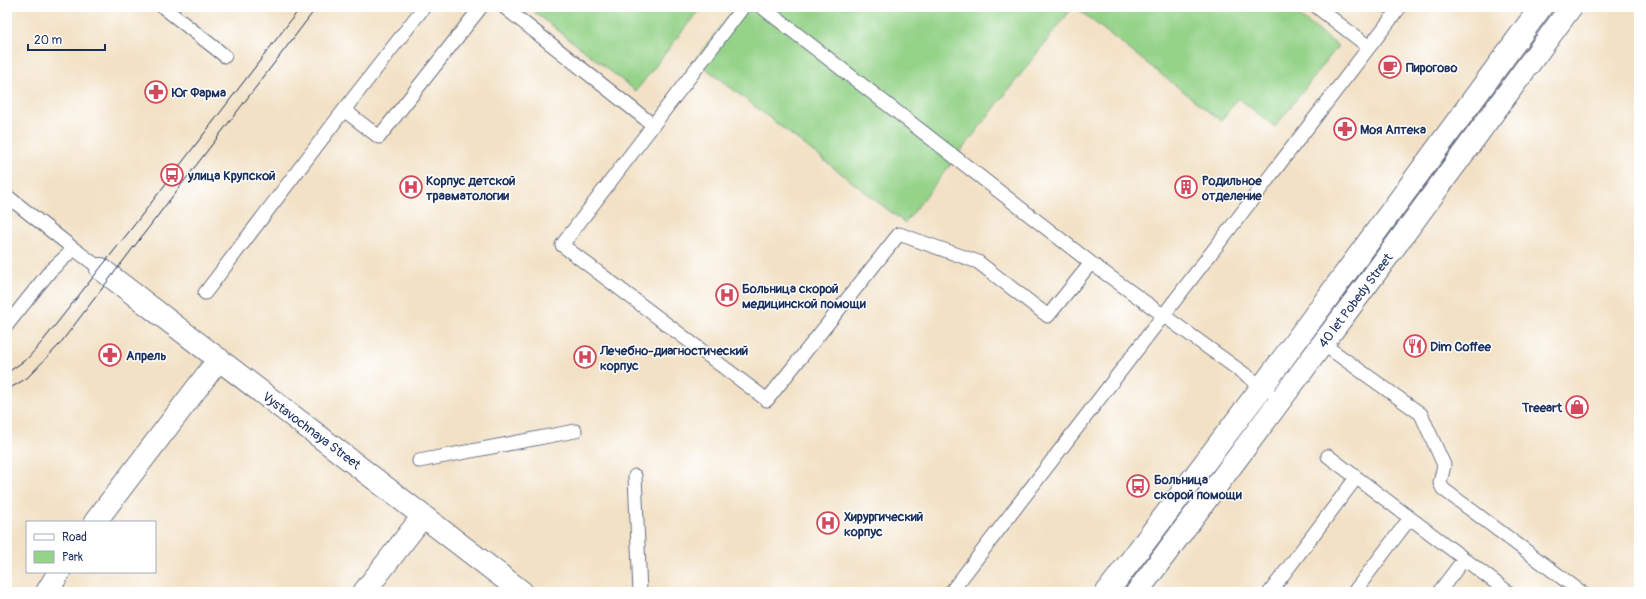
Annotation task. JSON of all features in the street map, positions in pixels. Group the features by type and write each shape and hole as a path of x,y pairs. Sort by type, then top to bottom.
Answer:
{"main road":[{"name":"40 let Pobedy Street","path":"1107,592 1262,387 1541,7"},
{"name":"40 let Pobedy Street","path":"1137,592 1323,344 1571,7"},
{"name":"Vystavochnaya Street","path":"101,269 522,592"},
{"path":"96,521 219,359"},
{"path":"364,592 423,516"},
{"path":"47,592 58,573"}],"lane":[{"path":"163,7 225,56"},
{"path":"205,293 424,7"},
{"path":"344,110 379,137 481,7"},
{"path":"504,7 653,125"},
{"path":"743,7 562,245 767,400 899,234 978,262 1048,316 1091,263"},
{"path":"762,7 1091,263 1280,400"},
{"path":"1316,7 1369,47"},
{"path":"951,592 1400,7"},
{"path":"7,196 101,269"},
{"path":"7,325 50,271 74,249"},
{"path":"1323,344 1420,414 1444,466 1440,483 1443,489 1581,592"},
{"path":"419,461 576,431"},
{"path":"1328,456 1508,592"},
{"path":"635,476 640,592"},
{"path":"1270,592 1356,478"},
{"path":"1354,592 1410,518"},
{"path":"1439,592 1464,559"}],"green space":[{"path":"528,7 701,7 636,91"},
{"path":"736,7 1073,7 905,223 695,60"},
{"path":"1075,7 1288,7 1338,46 1275,127 1238,98 1221,121"}],"tram line":[{"path":"7,373 28,358 42,342 128,233 301,7"},
{"path":"7,390 27,378 59,345 317,7"}],"place":[{"name":"Пирогово","path":"1390,67"},
{"name":"Юг Фарма","path":"156,92"},
{"name":"Моя Аптека","path":"1345,129"},
{"name":"улица Крупской","path":"172,175"},
{"name":"Корпус детской травматологии","path":"411,187"},
{"name":"Родильное отделение","path":"1186,187"},
{"name":"Больница скорой медицинской помощи","path":"727,295"},
{"name":"Dim Coffee","path":"1415,346"},
{"name":"Апрель","path":"110,355"},
{"name":"Лечебно-диагностический корпус","path":"585,357"},
{"name":"Treeart","path":"1577,407"},
{"name":"Больница скорой помощи","path":"1138,486"},
{"name":"Хирургический корпус","path":"828,523"}]}
